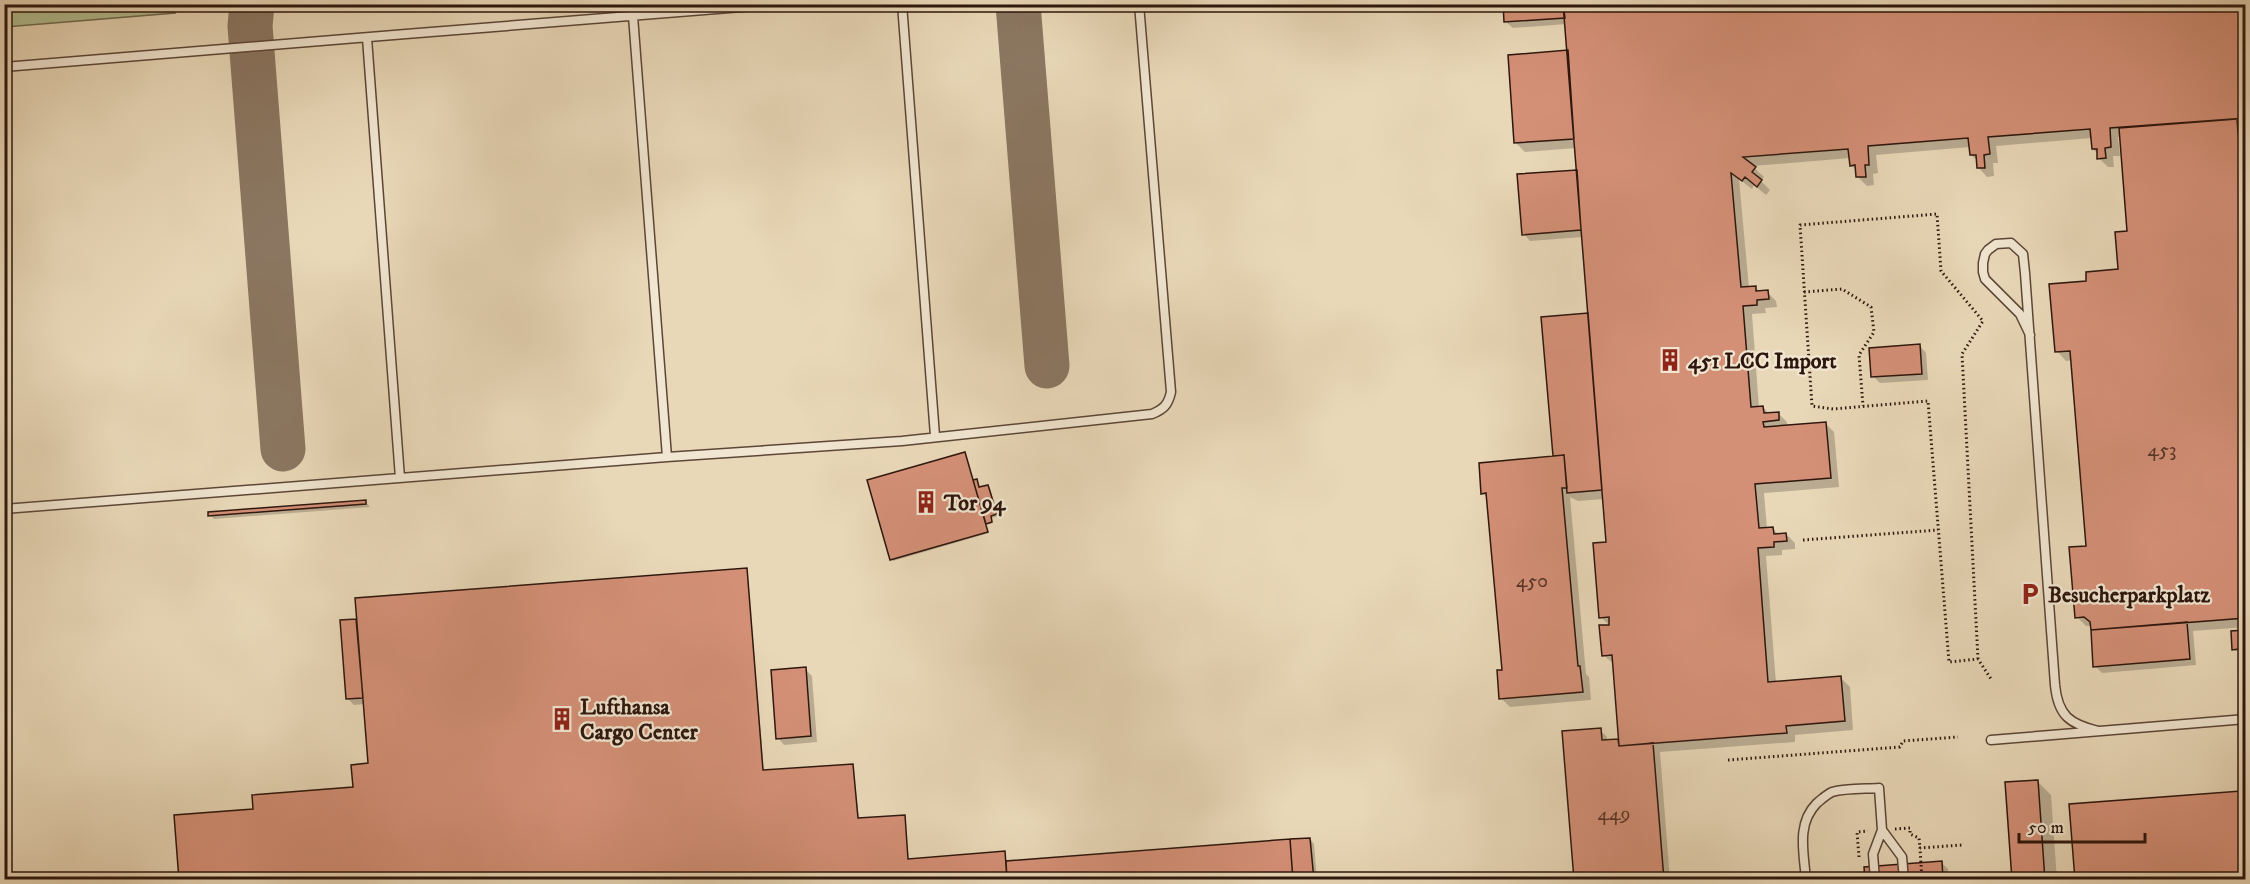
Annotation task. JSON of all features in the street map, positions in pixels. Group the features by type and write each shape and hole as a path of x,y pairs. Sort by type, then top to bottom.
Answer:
{"lane":[{"path":"4,67 780,4"},
{"path":"902,4 935,436"},
{"path":"4,509 667,457 883,443 1152,414 1162,410 1171,392 1139,4"},
{"path":"633,16 667,457"},
{"path":"367,38 400,478"},
{"path":"2030,335 2020,314 1985,279 1984,254 1996,244 2011,243 2023,254 2030,335 2056,697 2060,708 2072,722 2098,731"},
{"path":"1991,740 2246,719"},
{"path":"1806,879 1802,830 1805,818 1811,809 1825,796 1834,792 1879,788 1882,830 1873,854 1875,879"},
{"path":"1882,830 1902,857 1904,879"}],"path":[{"path":"1978,659 1949,662 1928,401 1833,409 1812,406 1800,225 1937,214 1941,271 1983,321 1962,354 1978,659 1991,678"},
{"path":"1804,291 1842,289 1871,307 1874,332 1859,355 1863,406"},
{"path":"1803,540 1938,530"},
{"path":"1728,760 1900,747 1904,741 1958,737"},
{"path":"1922,879 1920,848 1962,845"}],"green space":[{"path":"5,4 170,5 175,13 5,27"}],"building":[{"path":"1503,4 1563,4 1565,18 1504,22"},
{"name":"451 LCC Import","path":"1563,4 2244,4 2246,118 2110,128 2111,147 2105,148 2106,158 2097,159 2097,149 2092,149 2090,129 1988,137 1990,154 1984,155 1985,168 1977,168 1976,155 1970,155 1968,138 1868,146 1869,165 1865,165 1866,177 1856,177 1855,165 1850,166 1848,149 1743,157 1756,167 1752,172 1762,180 1757,187 1745,177 1742,181 1731,173 1741,287 1756,286 1756,291 1768,290 1769,299 1757,300 1757,305 1743,306 1751,407 1763,406 1764,413 1779,412 1779,420 1763,422 1764,427 1826,422 1831,478 1755,484 1759,528 1773,527 1774,534 1786,533 1787,541 1774,542 1774,547 1758,548 1768,682 1841,676 1845,721 1786,726 1787,733 1619,746 1612,655 1602,656 1599,625 1609,625 1609,617 1599,618 1593,543 1606,542"},
{"path":"1568,50 1574,139 1514,143 1508,55"},
{"path":"2237,119 2238,133 2246,132 2246,618 2091,630 2090,622 2084,617 2075,618 2069,547 2086,546 2070,351 2055,352 2049,284 2086,281 2086,272 2118,269 2115,232 2127,231 2119,128"},
{"path":"1577,170 1581,230 1522,235 1517,174"},
{"path":"1588,313 1602,490 1567,493 1564,455 1553,456 1541,317"},
{"path":"1920,344 1922,374 1871,377 1869,348"},
{"name":"Tor 94","path":"965,452 988,532 890,560 867,480"},
{"path":"1564,455 1567,488 1562,488 1578,666 1580,666 1583,692 1499,699 1497,670 1502,670 1486,493 1481,494 1479,463"},
{"path":"977,479 979,487 988,485 997,514 991,516 992,522 986,524 973,480"},
{"path":"366,500 366,504 208,516 208,512"},
{"name":"Lufthansa Cargo Center","path":"747,568 763,770 853,764 858,818 905,815 908,859 1005,851 1007,880 179,880 174,815 253,809 252,795 353,787 351,765 368,763 355,598"},
{"path":"356,619 363,698 346,699 340,620"},
{"path":"2187,622 2190,659 2093,667 2091,630"},
{"path":"2244,630 2246,648 2232,650 2231,631"},
{"path":"806,667 811,736 776,739 771,670"},
{"path":"1601,728 1602,740 1618,739 1619,746 1653,743 1664,880 1574,880 1562,731"},
{"path":"2038,780 2045,880 2012,880 2005,782"},
{"path":"2241,791 2246,838 2246,880 2075,880 2069,804"},
{"path":"1310,838 1314,880 1293,880 1290,839"},
{"path":"1290,839 1293,880 1007,880 1006,861"},
{"path":"1942,861 1943,880 1865,880 1864,867"}],"taxiway":[{"path":"252,4 250,26 283,449"},
{"path":"1018,4 1047,366"}],"place":[{"name":"451 LCC Import","path":"1670,360"},
{"name":"Tor 94","path":"926,502"},
{"name":"Besucherparkplatz","path":"2030,594"},
{"name":"Lufthansa Cargo Center","path":"562,719"}]}
